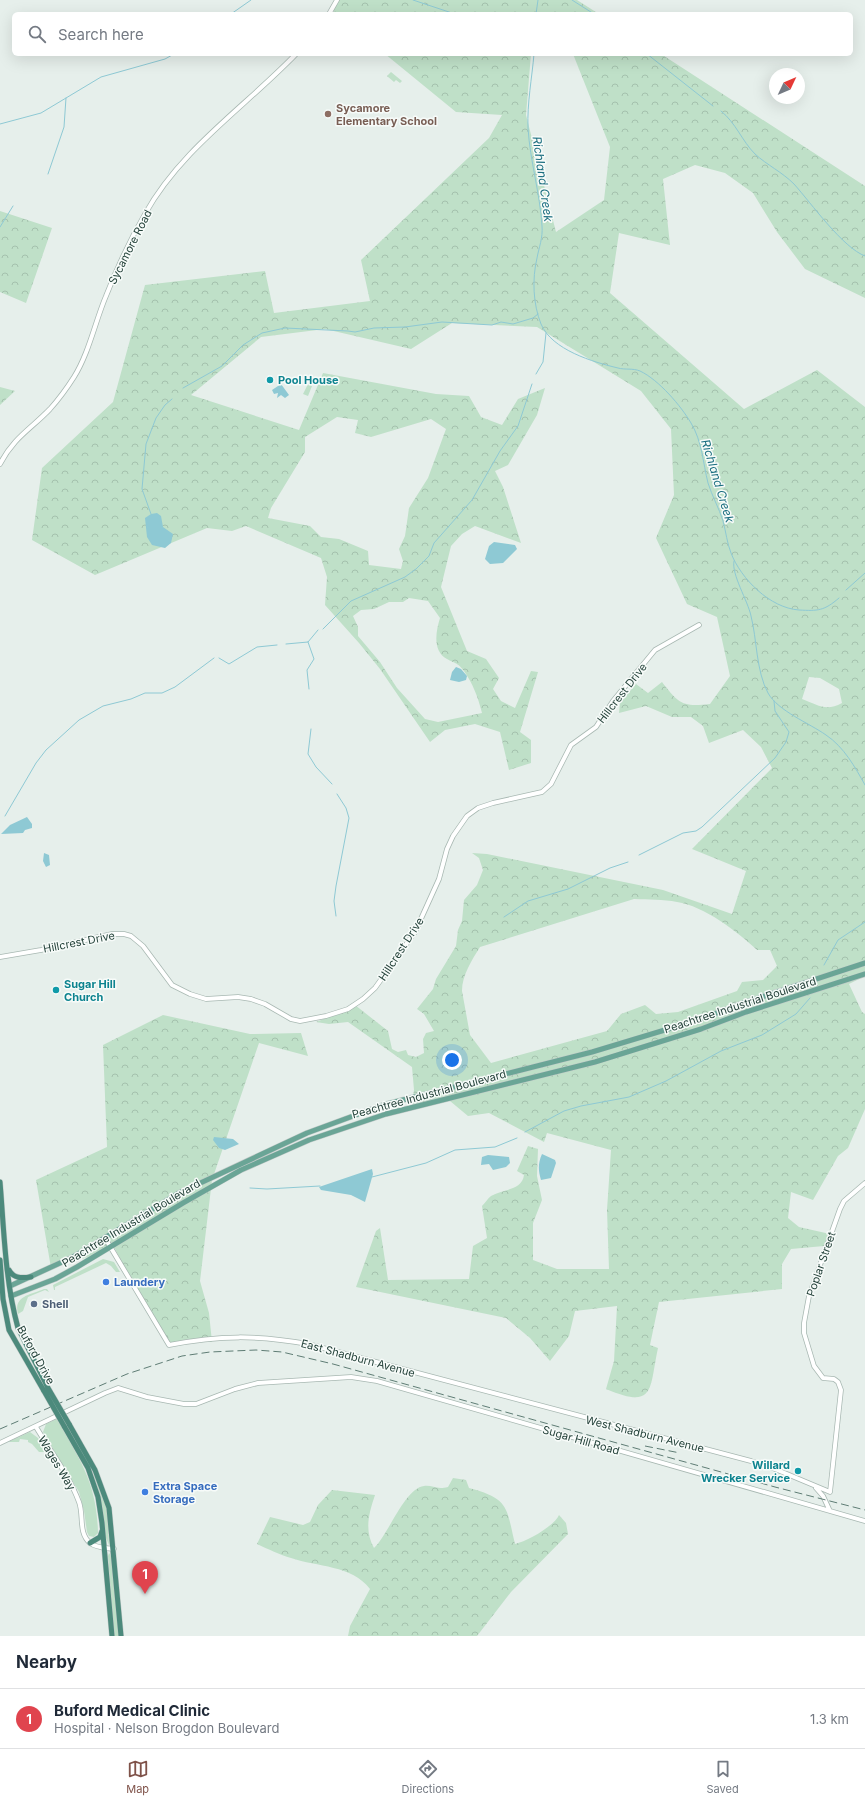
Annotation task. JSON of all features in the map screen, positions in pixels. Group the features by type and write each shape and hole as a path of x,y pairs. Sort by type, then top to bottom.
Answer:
{"highway":[{"name":"Buford Drive","path":"0,1182 11,1296 18,1328 46,1389"},
{"name":"Buford Drive","path":"0,1260 1,1299 5,1315 16,1343 46,1389 66,1425"},
{"path":"8,1268 11,1274 19,1278 31,1278"},
{"name":"Peachtree Industrial Boulevard","path":"1,1289 10,1286"},
{"name":"Peachtree Industrial Boulevard","path":"1,1299 11,1296"},
{"path":"0,1308 5,1315"},
{"path":"66,1425 88,1468 96,1489 103,1528 112,1636"},
{"path":"66,1425 95,1470 106,1495 114,1549 121,1636"},
{"path":"90,1543 100,1537 103,1528"}],"main road":[{"name":"Peachtree Industrial Boulevard","path":"10,1286 31,1278 66,1261 179,1193 307,1133 383,1105 592,1052 865,963"},
{"name":"Peachtree Industrial Boulevard","path":"11,1296 55,1279 241,1170 309,1140 386,1114 595,1062 865,974"},
{"path":"809,982 812,992"}],"street":[{"path":"330,12 338,0"},
{"name":"Sycamore Road","path":"0,464 7,450 16,439 50,409 75,376 119,264 146,213 161,190 191,153 271,80 294,56"},
{"name":"Hillcrest Drive","path":"0,957 41,950 112,934 124,934 131,936 143,946 172,985 190,994 206,999 238,997 251,999 265,1004 291,1019 300,1021 326,1016 348,1009 363,999 375,988 415,932 439,879 447,849 453,836 467,816 478,808 493,803 542,792 551,784 572,745 596,727 613,701 655,650 699,625"},
{"name":"Poplar Street","path":"830,1492 840,1390 838,1382 834,1379 823,1378 814,1366 804,1333 804,1323 809,1296 840,1209 844,1201 865,1183"},
{"path":"105,1238 110,1247"},
{"name":"East Shadburn Avenue","path":"110,1247 169,1345 192,1340 261,1337 308,1344 480,1391"},
{"name":"Sugar Hill Road","path":"36,1427 118,1388 147,1397 196,1404 235,1389 258,1383 351,1377 377,1381 616,1451 829,1509 865,1521"},
{"name":"West Shadburn Avenue","path":"480,1391 751,1461 786,1473 830,1492"},
{"path":"0,1443 36,1427"},
{"name":"Wages Way","path":"36,1427 70,1481 80,1504 83,1532 90,1543"},
{"path":"813,1485 820,1490 829,1509"},
{"path":"90,1543 105,1548 114,1549"}],"green space":[{"path":"337,0 577,0 596,12 335,12 331,9"},
{"path":"387,56 531,56 526,115 556,232 604,200 610,147 574,56 664,56 865,186 865,298 805,269 777,232 753,193 725,173 695,165 663,179 670,245 619,233 610,293 744,409 817,370 865,407 865,976 849,984 862,1012 865,1014 865,1109 848,1148 838,1156 813,1200 791,1192 788,1218 799,1227 830,1234 824,1246 791,1249 782,1264 782,1289 659,1302 650,1345 658,1348 651,1385 647,1392 642,1396 634,1397 622,1395 606,1389 614,1361 617,1306 575,1311 569,1336 550,1361 530,1338 506,1318 356,1287 376,1231 380,1228 388,1280 469,1279 473,1246 487,1238 482,1206 491,1196 516,1187 520,1184 524,1175 517,1171 528,1146 538,1149 537,1176 542,1200 533,1223 533,1260 557,1269 609,1269 607,1210 611,1150 547,1133 544,1142 489,1113 468,1116 444,1096 411,1110 414,1090 412,1067 348,1022 329,1024 316,1022 352,1008 355,1005 388,1031 392,1049 398,1052 406,1050 408,1055 416,1057 424,1053 423,1039 426,1033 434,1031 424,1014 417,1009 433,989 436,979 456,946 458,930 462,921 464,900 477,885 483,870 479,858 472,853 487,854 663,890 732,914 746,871 692,849 772,768 761,747 743,730 709,743 703,726 691,717 672,717 646,706 619,713 620,703 636,684 648,693 662,682 677,699 682,702 693,705 701,705 710,704 730,676 717,617 687,604 656,538 674,495 671,429 641,391 537,327 452,323 411,349 325,329 261,337 191,395 299,430 323,373 436,394 469,396 481,417 502,425 518,399 545,388 537,415 508,465 495,471 503,487 521,543 475,526 462,534 451,546 441,587 467,651 486,659 499,678 493,689 501,701 515,708 531,671 538,672 520,732 531,740 531,763 509,770 500,732 475,724 445,730 430,742 380,669 325,605 327,577 321,558 246,526 232,531 207,528 95,575 32,540 42,468 113,402 145,285 265,271 274,313 370,301 361,260 489,138 502,115 456,112","holes":["337,417 358,420 355,433 371,437 431,419 446,429 428,478 409,508 405,536 399,549 403,561 401,569 369,565 368,551 339,539 321,537 310,526 268,518 271,508 305,452 305,437","409,598 428,601 440,618 436,640 439,651 442,655 457,664 464,671 475,691 482,713 438,722 425,719 397,688 380,662 358,636 358,627 353,616 361,610 374,609 389,602 403,602","809,677 820,678 839,689 842,703 836,706 822,707 802,699","634,899 672,901 687,904 709,914 740,935 757,950 770,950 777,966 763,980 742,982 737,991 678,1012 656,1014 645,1005 621,1014 607,1031 491,1063 470,1035 462,991 462,985 466,973 480,947"]},
{"path":"391,72 402,81 400,83 396,80 394,82 387,76"},
{"path":"0,211 52,228 26,303 0,292"},
{"path":"308,384 312,386 308,396 303,394"},
{"path":"0,387 15,391 0,405"},
{"path":"163,1015 250,1034 301,1033 308,1056 259,1043 212,1180 200,1281 209,1313 212,1342 170,1344 141,1299 112,1243 88,1257 51,1268 36,1180 107,1147 103,1045"},
{"path":"103,1259 114,1262 120,1272 116,1272 106,1263 55,1287 54,1290 53,1285"},
{"path":"47,1289 49,1292 45,1290 28,1297 23,1311 18,1314 17,1308 20,1300 28,1295"},
{"path":"57,1419 80,1460 91,1486 97,1515 98,1533 94,1537 89,1536 87,1532 79,1492 43,1432 46,1424"},
{"path":"30,1432 38,1438 46,1449 44,1452 39,1452 32,1444 28,1442 28,1440 20,1439 19,1442 8,1442"},
{"path":"96,1476 107,1509 109,1545 106,1538 102,1505 94,1477"},
{"path":"453,1478 466,1480 469,1488 492,1496 504,1506 510,1521 515,1544 527,1540 540,1532 552,1524 559,1515 566,1523 568,1534 511,1592 477,1636 348,1636 350,1626 370,1589 363,1581 344,1571 287,1557 257,1544 270,1517 303,1525 310,1522 318,1505 332,1490 375,1495 368,1522 369,1535 374,1548 410,1495 417,1489 424,1486 440,1488 448,1487"},
{"path":"109,1553 111,1556 119,1636 114,1636"}],"water":[{"path":"281,384 289,395 285,398 281,395 277,398 278,393 274,394 272,390"},
{"path":"157,513 161,516 163,527 173,534 171,543 165,548 152,545 147,537 145,518 151,514"},
{"path":"494,542 515,545 517,549 503,563 490,564 485,559 489,546"},
{"path":"456,667 461,669 467,676 466,680 459,682 450,680 452,672"},
{"path":"27,817 32,824 32,828 25,830 23,833 1,834 10,825"},
{"path":"44,853 49,855 50,865 46,867 43,861"},
{"path":"214,1137 233,1139 239,1144 225,1150 219,1148 213,1140"},
{"path":"542,1154 555,1160 556,1163 551,1178 541,1180 539,1167"},
{"path":"488,1155 509,1157 510,1163 506,1167 493,1170 489,1164 481,1165 482,1157"},
{"path":"372,1169 373,1174 365,1202 351,1195 321,1190 319,1187"}],"waterway":[{"path":"234,12 251,0"},
{"path":"413,0 449,12"},
{"name":"Richland Creek","path":"536,12 538,0"},
{"path":"572,0 591,12"},
{"path":"0,124 41,113 101,77 165,59 170,56"},
{"name":"Richland Creek","path":"534,56 529,100 528,128 542,226 535,266 534,291 538,316 546,333 554,341 574,354 621,369 640,371 655,381 675,401 691,423 698,437 708,483 723,521 728,545 736,563 749,582 767,598 788,608 799,610 825,608 839,598"},
{"path":"650,56 713,106"},
{"path":"48,174 64,127 66,98"},
{"path":"721,111 731,121 755,154 794,184 837,235 856,251 865,256"},
{"path":"0,227 13,206"},
{"path":"183,388 222,366 243,345 262,333 285,328 355,332 374,328 405,327 442,322 492,325 501,322 513,324 533,318 538,314"},
{"path":"536,374 543,362 546,333"},
{"path":"323,629 351,601 405,577 416,569 429,556 434,543 472,500 500,451 518,426 532,384"},
{"path":"151,514 142,489 146,444 156,418 165,405 172,399"},
{"name":"Richland Creek","path":"734,561 737,580 751,616 761,675 768,693 786,711 826,735 838,745 853,764 865,785"},
{"path":"846,590 865,573"},
{"path":"286,644 308,642 318,630"},
{"path":"308,642 314,659 307,670 309,689"},
{"path":"219,658 229,664 257,647 277,645"},
{"path":"5,816 36,763 46,750 79,720 103,706 131,699 145,693 162,693 175,687 214,658"},
{"path":"639,855 683,833 696,831 702,827 775,758 786,742 789,732 775,711 774,701"},
{"path":"311,729 308,754 316,767 332,784"},
{"path":"336,916 334,901 349,818 346,808 337,794"},
{"path":"504,917 528,901 568,889 610,868 628,862"},
{"path":"824,965 838,940 865,922"},
{"path":"525,1132 564,1111 581,1106 629,1097 666,1081 721,1051 762,1035 796,1014 810,998"},
{"path":"372,1177 426,1163 455,1150 495,1147 517,1138"},
{"path":"250,1188 267,1189 320,1186"}],"railway":[{"path":"0,1429 127,1374 182,1356 210,1352 256,1350 282,1352 333,1364 775,1487 865,1510"},
{"path":"645,1446 680,1453"}],"place":[{"name":"Sycamore Elementary School","path":"328,114"},
{"name":"Pool House","path":"270,380"},
{"name":"Sugar Hill Church","path":"56,990"},
{"name":"Laundery","path":"106,1282"},
{"name":"Shell","path":"34,1304"},
{"name":"Willard Wrecker Service","path":"798,1471"},
{"name":"Extra Space Storage","path":"145,1492"},
{"name":"Buford Medical Clinic","path":"145,1594"}]}
